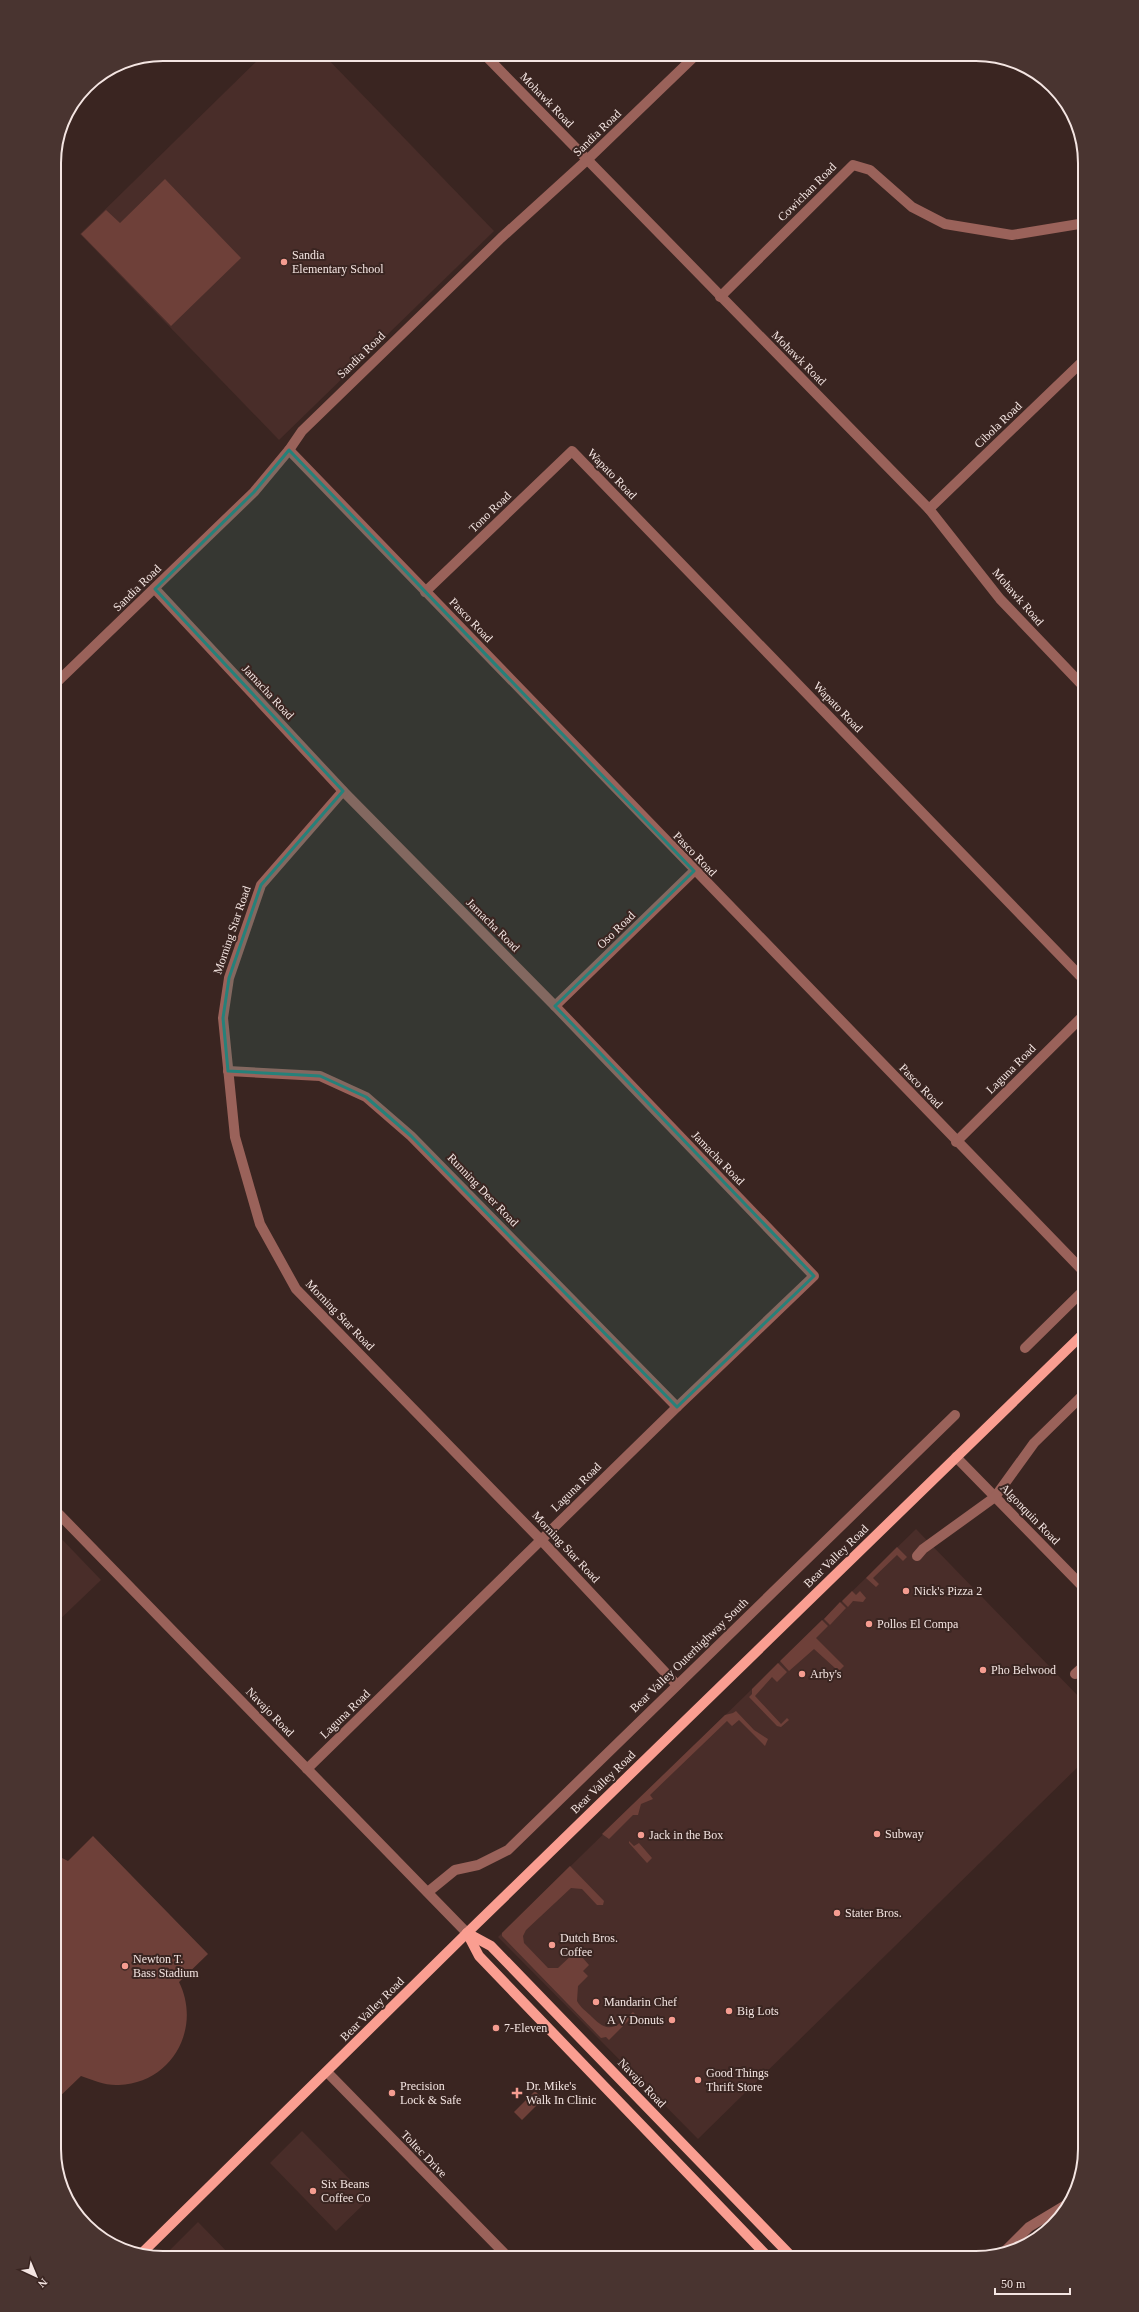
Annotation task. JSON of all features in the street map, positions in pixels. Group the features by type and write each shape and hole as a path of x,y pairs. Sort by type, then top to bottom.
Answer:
{"main road":[{"name":"Bear Valley Road","path":"146,2249 467,1933 1078,1339"},
{"name":"Navajo Road","path":"467,1933 479,1956 762,2251"},
{"name":"Navajo Road","path":"467,1933 491,1946 786,2251"}],"street":[{"name":"Mohawk Road","path":"491,61 928,509 1000,599 1078,681"},
{"name":"Sandia Road","path":"61,678 254,492 289,450 302,431 501,238 587,160 690,61"},
{"name":"Cowichan Road","path":"720,297 852,165 870,170 912,207 945,224 1012,235 1078,224"},
{"name":"Cibola Road","path":"928,509 1078,366"},
{"name":"Pasco Road","path":"289,450 956,1142 1078,1266"},
{"name":"Tono Road","path":"426,592 572,451"},
{"name":"Wapato Road","path":"572,451 1078,973"},
{"name":"Jamacha Road","path":"155,589 343,791 555,1006 814,1276"},
{"name":"Morning Star Road","path":"343,791 261,885 229,978 223,1018 235,1137 260,1224 296,1289 541,1540 677,1685"},
{"name":"Oso Road","path":"555,1006 694,871"},
{"name":"Laguna Road","path":"956,1142 1078,1021"},
{"name":"Running Deer Road","path":"228,1071 320,1076 366,1097 411,1136 677,1407"},
{"name":"Laguna Road","path":"307,1769 677,1407 814,1276"},
{"path":"1025,1348 1078,1296"},
{"path":"917,1556 923,1549 995,1497 1034,1443 1078,1400"},
{"name":"Bear Valley Outerhighway South","path":"428,1892 455,1870 478,1864 508,1850 955,1415"},
{"name":"Algonquin Road","path":"956,1457 1078,1581"},
{"name":"Navajo Road","path":"61,1516 467,1933"},
{"path":"1075,1674 1078,1671"},
{"name":"Toltec Drive","path":"327,2072 502,2251"},
{"path":"1012,2245 1030,2227 1058,2210"}],"highlighted area":[{"path":"289,450 694,871 555,1006 814,1276 677,1407 411,1136 366,1097 320,1076 228,1071 223,1018 229,978 261,885 343,791 155,589 254,492"}],"shaded area":[{"name":"Sandia Elementary School","path":"257,61 330,61 494,231 279,440 80,234"},
{"path":"165,179 241,258 171,326 81,234 106,210 120,223"},
{"path":"916,1529 1078,1696 1078,1767 698,2139 498,1937"},
{"path":"61,1538 101,1580 61,1618"},
{"path":"897,1547 907,1557 903,1561 897,1555 873,1578 879,1584 876,1587 866,1578"},
{"path":"852,1591 856,1595 860,1591 866,1598 863,1602 853,1601 848,1607 842,1601"},
{"path":"840,1602 846,1608 830,1625 824,1619"},
{"path":"822,1620 828,1626 816,1638 844,1666 840,1670 835,1668 814,1649 789,1671 780,1661"},
{"path":"778,1663 787,1672 777,1682 772,1677 755,1696 781,1724 787,1718 789,1720 781,1727 777,1726 749,1697 752,1694 752,1689"},
{"path":"736,1711 754,1730 768,1739 765,1746 739,1720 732,1726 727,1721 650,1795 653,1799 641,1804 638,1815 633,1815 609,1839 602,1834 725,1715"},
{"name":"Newton T. Bass Stadium","path":"93,1836 208,1954 179,1982 185,2000 187,2017 184,2034 178,2050 167,2064 154,2075 138,2082 119,2085 104,2084 81,2076 61,2095 61,1858 68,1861"},
{"path":"629,1841 634,1846 639,1843 652,1858 647,1863 629,1843"},
{"path":"570,1866 604,1901 603,1905 597,1905 582,1889 571,1888 526,1930 523,1936 524,1943 548,1968 558,1968 575,1952 581,1956 589,1965 583,1971 588,1976 578,1986 577,2001 598,2023 604,2026 613,2027 622,2022 633,2012 635,2014 609,2040 606,2037 601,2038 502,1936 502,1933"},
{"path":"535,2091 543,2099 522,2120 514,2112"},
{"path":"302,2131 369,2199 336,2231 270,2163"},
{"path":"198,2222 226,2251 169,2251"}],"place":[{"name":"Sandia Elementary School","path":"284,262"},
{"name":"Nick's Pizza 2","path":"906,1591"},
{"name":"Pollos El Compa","path":"869,1624"},
{"name":"Pho Belwood","path":"983,1670"},
{"name":"Arby's","path":"802,1674"},
{"name":"Subway","path":"877,1834"},
{"name":"Jack in the Box","path":"641,1835"},
{"name":"Stater Bros.","path":"837,1913"},
{"name":"Dutch Bros. Coffee","path":"552,1945"},
{"name":"Newton T. Bass Stadium","path":"125,1966"},
{"name":"Mandarin Chef","path":"596,2002"},
{"name":"Big Lots","path":"729,2011"},
{"name":"A V Donuts","path":"672,2020"},
{"name":"7-Eleven","path":"496,2028"},
{"name":"Good Things Thrift Store","path":"698,2080"},
{"name":"Precision Lock & Safe","path":"392,2093"},
{"name":"Dr. Mike's Walk In Clinic","path":"517,2093"},
{"name":"Six Beans Coffee Co","path":"313,2191"}]}
